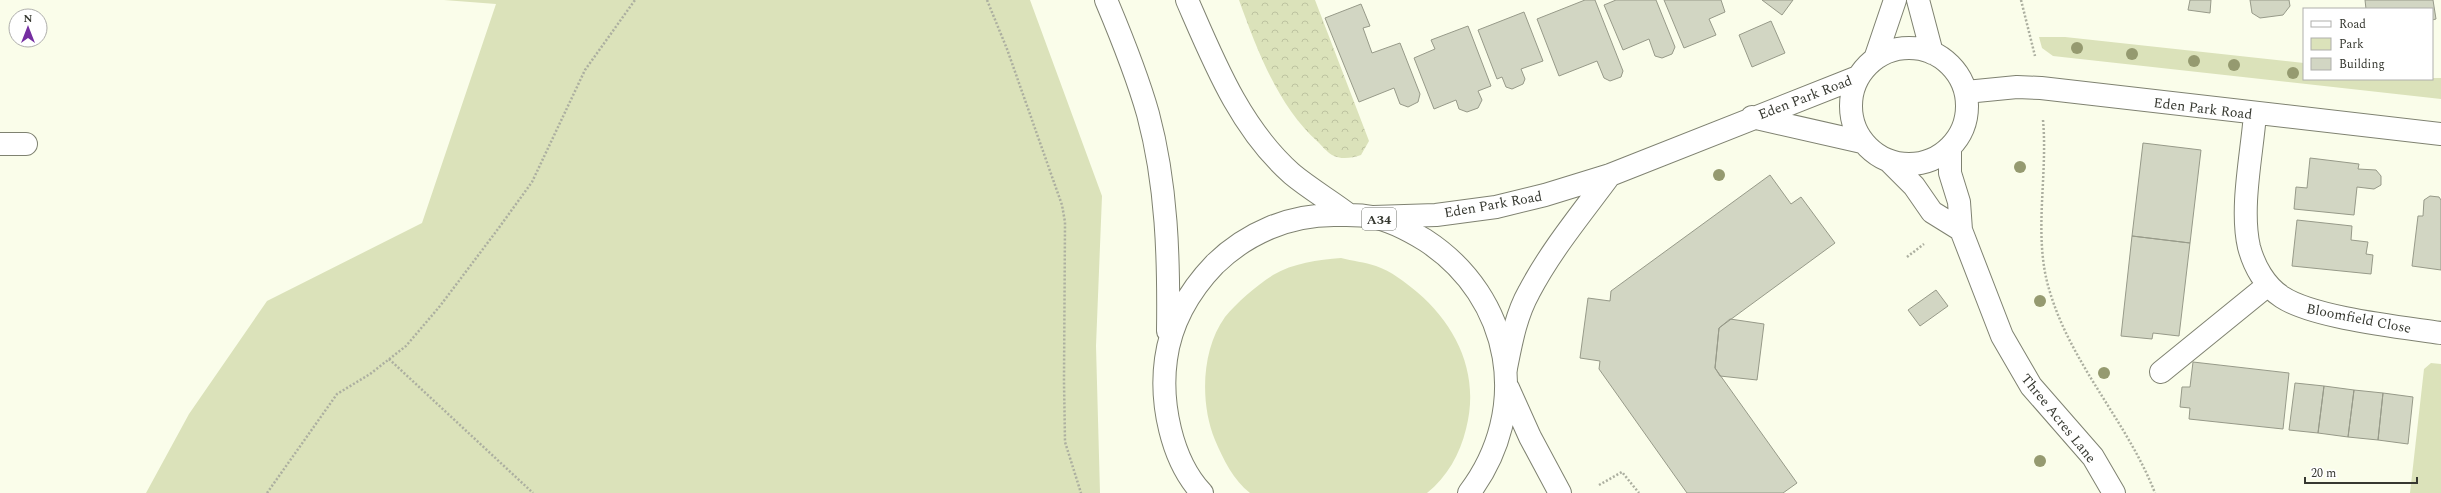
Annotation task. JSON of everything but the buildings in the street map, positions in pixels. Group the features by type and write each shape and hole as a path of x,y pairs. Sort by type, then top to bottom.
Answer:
{"main road":[{"name":"A34","path":"1106,0 1131,61 1148,114 1159,164 1169,262 1168,348 1164,377 1166,414 1178,454 1202,493"},
{"name":"A34","path":"1187,0 1217,69 1239,109 1262,142 1292,174 1349,215"},
{"path":"1875,59 1895,0"},
{"path":"1918,0 1932,53"},
{"path":"1889,161 1905,164 1922,163 1937,157 1950,147 1963,127 1967,110 1966,92 1958,76 1947,62 1932,53 1918,48 1902,48 1888,52 1875,59 1858,77 1852,92 1850,109 1854,126 1862,142 1874,153 1889,161 1914,186 1932,212 1961,230"},
{"name":"Eden Park Road","path":"1372,217 1436,215 1496,207 1545,195 1610,175 1752,117 1858,77"},
{"name":"Eden Park Road","path":"1966,92 2017,87 2041,88 2255,114 2441,134"},
{"name":"Bloomfield Close","path":"2255,114 2247,224 2249,246 2256,268 2268,285 2282,297 2322,312 2441,333"},
{"name":"Eden Park Road","path":"1752,117 1862,142"},
{"path":"0,144 26,144"},
{"name":"Three Acres Lane","path":"1950,147 1950,173 1959,202 1961,230 1994,316 2013,358 2031,386 2093,457 2114,493"},
{"path":"1507,377 1513,335 1528,293 1559,243 1610,175"},
{"name":"A34","path":"1168,348 1182,308 1200,280 1227,252 1274,225 1320,215 1372,217 1416,235 1442,251 1464,272 1482,297 1494,321 1507,377 1530,437 1560,493"},
{"path":"2161,372 2268,285"},
{"name":"A34","path":"1469,493 1480,478 1496,447 1506,407 1507,377"}],"path":[{"path":"267,493 337,394 370,374 406,346 440,306 532,182 585,70 636,0"},
{"path":"987,0 1007,49 1062,205 1065,222 1064,381 1066,442 1081,493"},
{"path":"2021,0 2037,61"},
{"path":"2042,115 2042,240 2049,289 2062,324 2087,375 2117,420 2155,493"},
{"path":"1907,256 1929,241"},
{"path":"389,359 533,493"},
{"path":"1598,485 1622,472 1639,493"}],"green space":[{"path":"444,0 1030,0 1102,196 1096,346 1100,493 146,493 189,414 267,301 422,223 496,4"},
{"path":"1239,0 1315,0 1369,141 1361,155 1339,158 1332,155 1304,128 1291,112 1261,57"},
{"path":"2039,37 2065,37 2303,63 2303,80 2433,80 2433,78 2441,78 2441,99 2053,56 2042,48"},
{"path":"1341,258 1376,266 1398,277 1417,292 1444,321 1462,354 1470,390 1470,409 1466,429 1460,447 1447,472 1427,493 1250,493 1234,476 1225,462 1210,426 1205,394 1205,377 1211,345 1217,330 1230,311 1267,279 1281,271 1297,265"},
{"path":"2431,363 2441,364 2441,493 2410,493 2424,369"}]}
